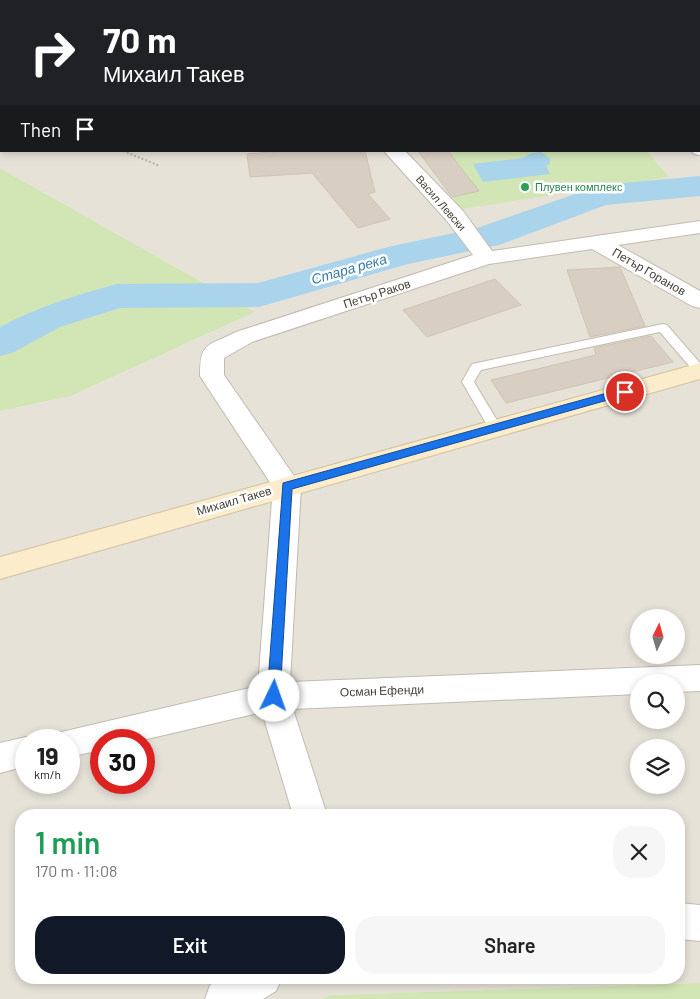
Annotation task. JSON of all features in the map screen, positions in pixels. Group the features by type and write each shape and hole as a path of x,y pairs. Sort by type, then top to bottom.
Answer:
{"main road":[{"name":"Михаил Такев","path":"0,568 495,427 700,371"}],"street":[{"name":"Васил Левски","path":"395,152 455,216 480,250"},
{"name":"Петър Раков","path":"286,486 212,376 212,354 244,337 480,250 597,243 700,227"},
{"name":"Петър Горанов","path":"597,243 700,301"},
{"path":"286,486 274,696 308,809"},
{"name":"Осман Ефенди","path":"80,740 274,696 700,678"},
{"path":"0,758 15,755"},
{"path":"685,922 700,923"},
{"path":"224,999 252,984"}],"lane":[{"path":"495,427 468,382 476,367 663,328 700,371"}],"path":[{"path":"125,152 160,166"}],"shaded area":[{"path":"0,152 700,152 700,983 685,983 685,809 15,809 15,984 669,984 331,995 320,999 0,999 0,411 71,396 255,312 0,168"}],"green space":[{"name":"Плувен комплекс","path":"418,152 648,152 669,177 461,209"},
{"path":"0,168 255,312 71,396 0,411"},
{"path":"700,983 700,999 320,999 331,995"}],"water":[{"path":"541,152 550,159 550,164 546,166 550,174 483,182 473,164 523,158 531,153"}],"building":[{"path":"272,152 365,152 375,192 368,194 390,219 358,228 312,173 250,177 247,154"},
{"path":"419,152 449,152 479,191 452,197"},
{"path":"620,267 645,326 590,337 567,270"},
{"path":"495,279 521,305 427,337 403,310"},
{"path":"651,336 673,362 506,403 491,380 596,355 594,348"}],"waterway":[{"name":"Стара река","path":"0,343 46,318 117,296 259,295 401,255 486,237 601,195 700,186"}],"place":[{"name":"Плувен комплекс","path":"525,187"}],"route":[{"path":"274,696 286,486 625,392"}]}
